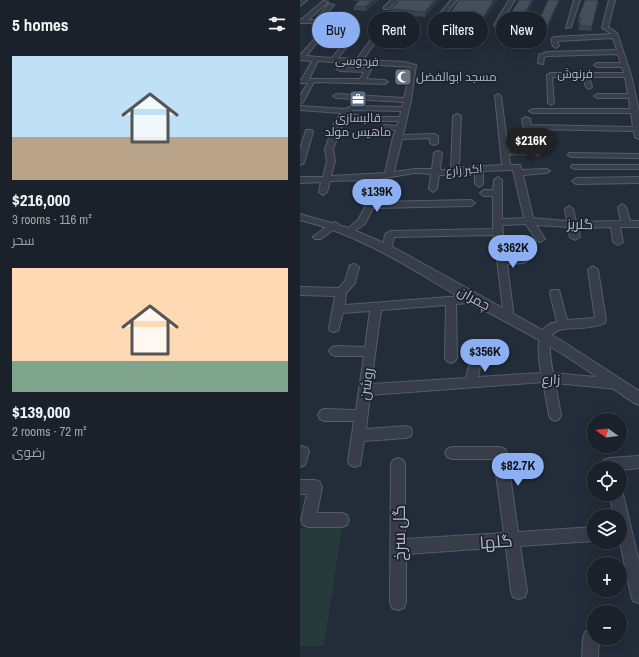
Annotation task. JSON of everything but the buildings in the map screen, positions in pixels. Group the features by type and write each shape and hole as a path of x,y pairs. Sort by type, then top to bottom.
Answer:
{"street":[{"path":"300,4 304,0"},
{"path":"386,8 394,0"},
{"path":"444,12 454,0"},
{"path":"505,12 512,0"},
{"path":"568,27 577,0"},
{"path":"530,142 526,123 638,133 628,75 621,52 614,33 605,28 612,0"},
{"path":"302,21 325,2"},
{"path":"302,21 316,22 331,6"},
{"path":"556,46 554,39 595,40 615,36"},
{"path":"300,58 312,44"},
{"path":"334,60 344,48"},
{"path":"359,61 368,48"},
{"path":"541,62 541,56 547,54 621,52"},
{"name":"فردوسی","path":"300,58 404,64 414,66 408,100"},
{"path":"302,81 316,59"},
{"path":"597,65 625,65"},
{"path":"340,69 368,70 362,81"},
{"name":"فرنوش","path":"551,103 549,76 554,74 628,75"},
{"path":"585,74 589,87"},
{"path":"302,81 385,82"},
{"path":"300,102 312,81"},
{"path":"336,96 408,100 388,174"},
{"path":"498,96 506,167"},
{"path":"597,96 632,96"},
{"path":"300,108 315,109 358,117"},
{"path":"323,192 331,161 329,149 338,124 345,114 352,108 405,109"},
{"path":"311,118 315,109"},
{"path":"532,111 635,111"},
{"path":"455,172 458,116"},
{"path":"383,119 402,120"},
{"path":"385,128 400,128"},
{"path":"300,163 308,132"},
{"path":"397,137 434,136 434,143"},
{"path":"504,152 537,150 535,162"},
{"path":"433,189 438,153"},
{"path":"572,155 639,156"},
{"name":"اکبر زارع","path":"300,180 374,177 415,171 455,172 506,167 517,170 546,171"},
{"path":"575,167 639,167"},
{"path":"479,169 479,184"},
{"path":"517,170 529,222 540,239"},
{"path":"350,231 362,222 370,205 374,177"},
{"path":"498,180 498,227 509,318"},
{"path":"576,181 639,180"},
{"path":"484,193 498,193"},
{"path":"370,205 471,203"},
{"path":"622,207 626,224"},
{"path":"570,209 575,237"},
{"name":"چمران","path":"300,218 334,225 388,249 545,337 639,399"},
{"name":"گلریز","path":"388,249 390,234 498,227 529,222 574,225 639,224"},
{"path":"318,237 334,225"},
{"path":"615,225 618,242"},
{"path":"502,261 524,260"},
{"path":"334,328 339,309 341,292 350,282 354,267"},
{"path":"555,415 544,357 545,337 550,328 563,324 594,323 601,320 593,270"},
{"path":"300,291 341,292"},
{"path":"556,293 563,324"},
{"path":"339,309 451,302 475,299"},
{"path":"451,302 451,358"},
{"name":"روشن","path":"355,461 376,307"},
{"path":"335,351 370,352"},
{"path":"471,382 475,360"},
{"name":"زارع","path":"365,390 548,377 617,384"},
{"path":"324,415 361,416"},
{"path":"358,436 406,432"},
{"path":"452,453 500,453 519,591"},
{"path":"627,463 639,462"},
{"name":"گل سرخ","path":"398,464 398,602"},
{"path":"300,487 315,487 308,520 342,520"},
{"name":"گلها","path":"398,548 587,534"},
{"path":"627,549 639,595"},
{"path":"590,657 591,645"}],"shaded area":[{"path":"300,528 342,528 324,646 300,646"}],"place":[{"name":"مسجد ابوالفضل","path":"403,77"},
{"name":"قالبسازی ماهیس مولد","path":"358,99"}]}
